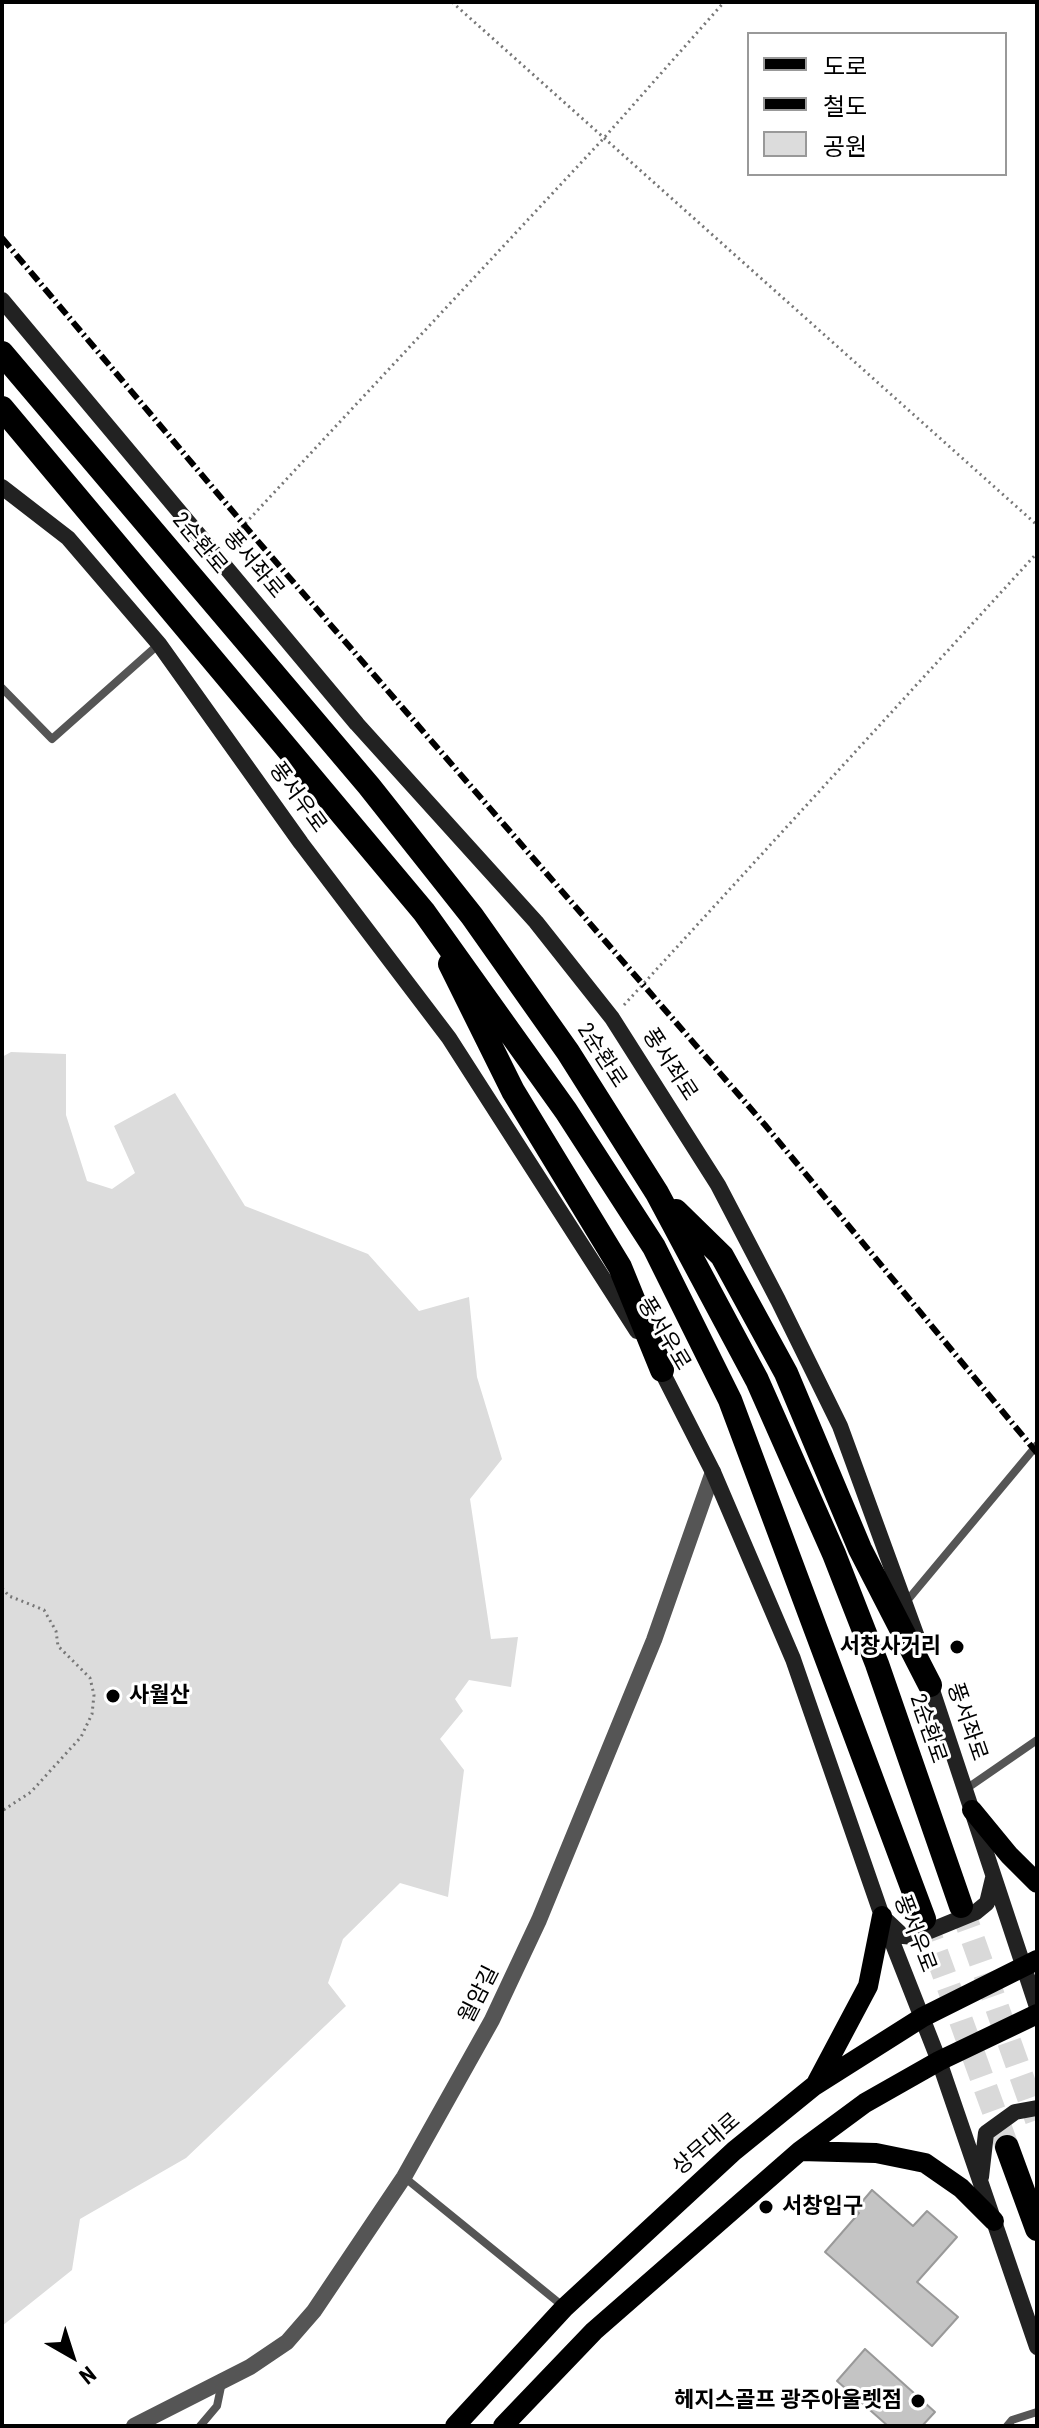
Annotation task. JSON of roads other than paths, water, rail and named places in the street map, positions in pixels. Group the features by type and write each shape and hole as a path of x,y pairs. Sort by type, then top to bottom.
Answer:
{"highway":[{"name":"2순환로","path":"2,353 369,786 472,916 568,1052 657,1193 757,1380 834,1554 877,1664 961,1906"},
{"path":"2,408 424,912 566,1111 654,1247 730,1400 924,1919"},
{"path":"424,912 513,1091 620,1267 662,1370"},
{"path":"657,1193 722,1256 786,1373 860,1549 930,1685"},
{"path":"1007,2147 1037,2229"}],"main road":[{"path":"972,1810 1037,1883"},
{"path":"814,2086 868,1986 882,1916"},
{"name":"상무대로","path":"455,2426 564,2308 734,2151 814,2086 923,2017 1031,1963"},
{"path":"503,2426 594,2331 800,2151 865,2103 939,2061 1037,2014"},
{"path":"800,2151 876,2153 925,2163 961,2188 994,2221"}],"street":[{"name":"풍서좌로","path":"2,300 357,724 536,922 612,1018 718,1185 840,1426 906,1602 993,1878 1031,1963 1037,2007"},
{"name":"풍서우로","path":"2,487 68,538 159,644 301,843 449,1038 662,1370 713,1472 803,1686 882,1916 939,2061 1037,2347"},
{"name":"월암길","path":"134,2426 277,2350 295,2334 404,2177 492,2020 539,1920 654,1640 713,1472"},
{"path":"882,1916 903,1936 915,1937 976,1912 987,1903 993,1878"},
{"path":"981,2181 986,2133 1015,2112 1037,2108"}],"lane":[{"path":"2,688 52,739 159,644"},
{"path":"906,1602 984,1504 1037,1445"},
{"path":"966,1789 1037,1740"},
{"path":"404,2177 564,2308"},
{"path":"200,2426 217,2406 222,2381"},
{"path":"1007,2426 1012,2420 1037,2412"}],"tunnel":[{"path":"961,1906 1037,2120"},
{"path":"924,1919 1007,2147"}],"railway":[{"path":"2,238 256,539 765,1125 1037,1453"}],"place":[{"name":"서창사거리","path":"957,1647"},
{"name":"사월산","path":"113,1696"},
{"name":"서창입구","path":"766,2207"},
{"name":"헤지스골프 광주아울렛점","path":"918,2401"}]}
